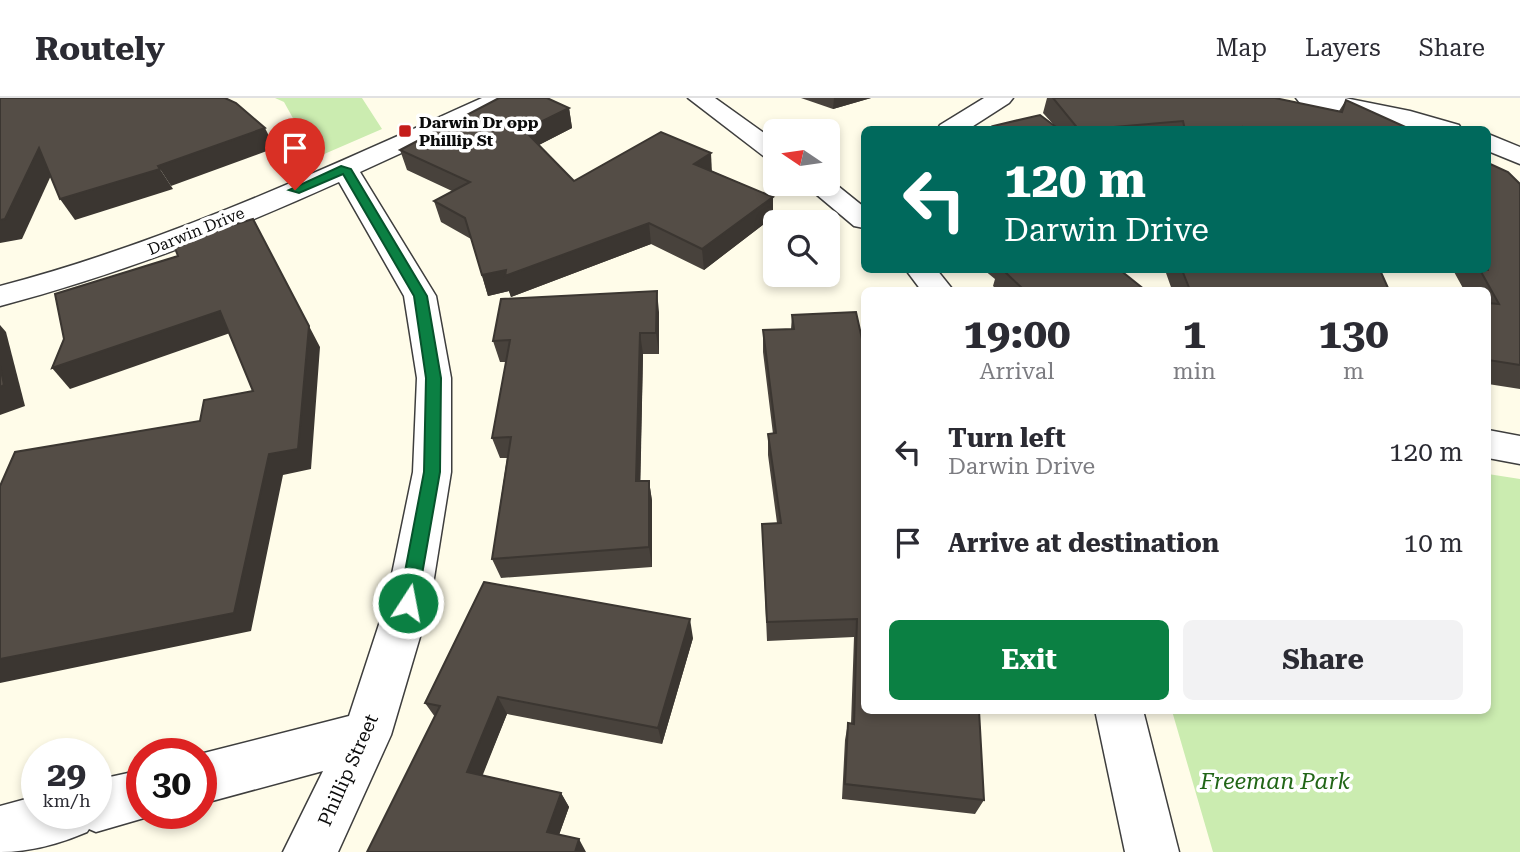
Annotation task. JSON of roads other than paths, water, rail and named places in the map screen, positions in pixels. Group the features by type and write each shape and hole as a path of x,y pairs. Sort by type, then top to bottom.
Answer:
{"street":[{"name":"Darwin Drive","path":"0,296 98,269 169,244 502,98"},
{"path":"700,98 763,144"},
{"path":"956,126 1001,98"},
{"path":"1308,98 1410,118 1437,126"},
{"path":"1491,143 1520,156"},
{"name":"Phillip Street","path":"310,852 367,735 408,603 432,472 434,378 420,296 345,169"},
{"path":"840,192 861,217"},
{"path":"923,273 935,287"},
{"path":"1491,445 1520,450"},
{"path":"1120,714 1152,852"},
{"path":"217,775 367,735"},
{"path":"0,832 21,827"}],"place":[{"name":"Darwin Dr opp Phillip St","path":"405,131"}],"park label":[{"name":"Freeman Park","path":"1275,781"}]}
